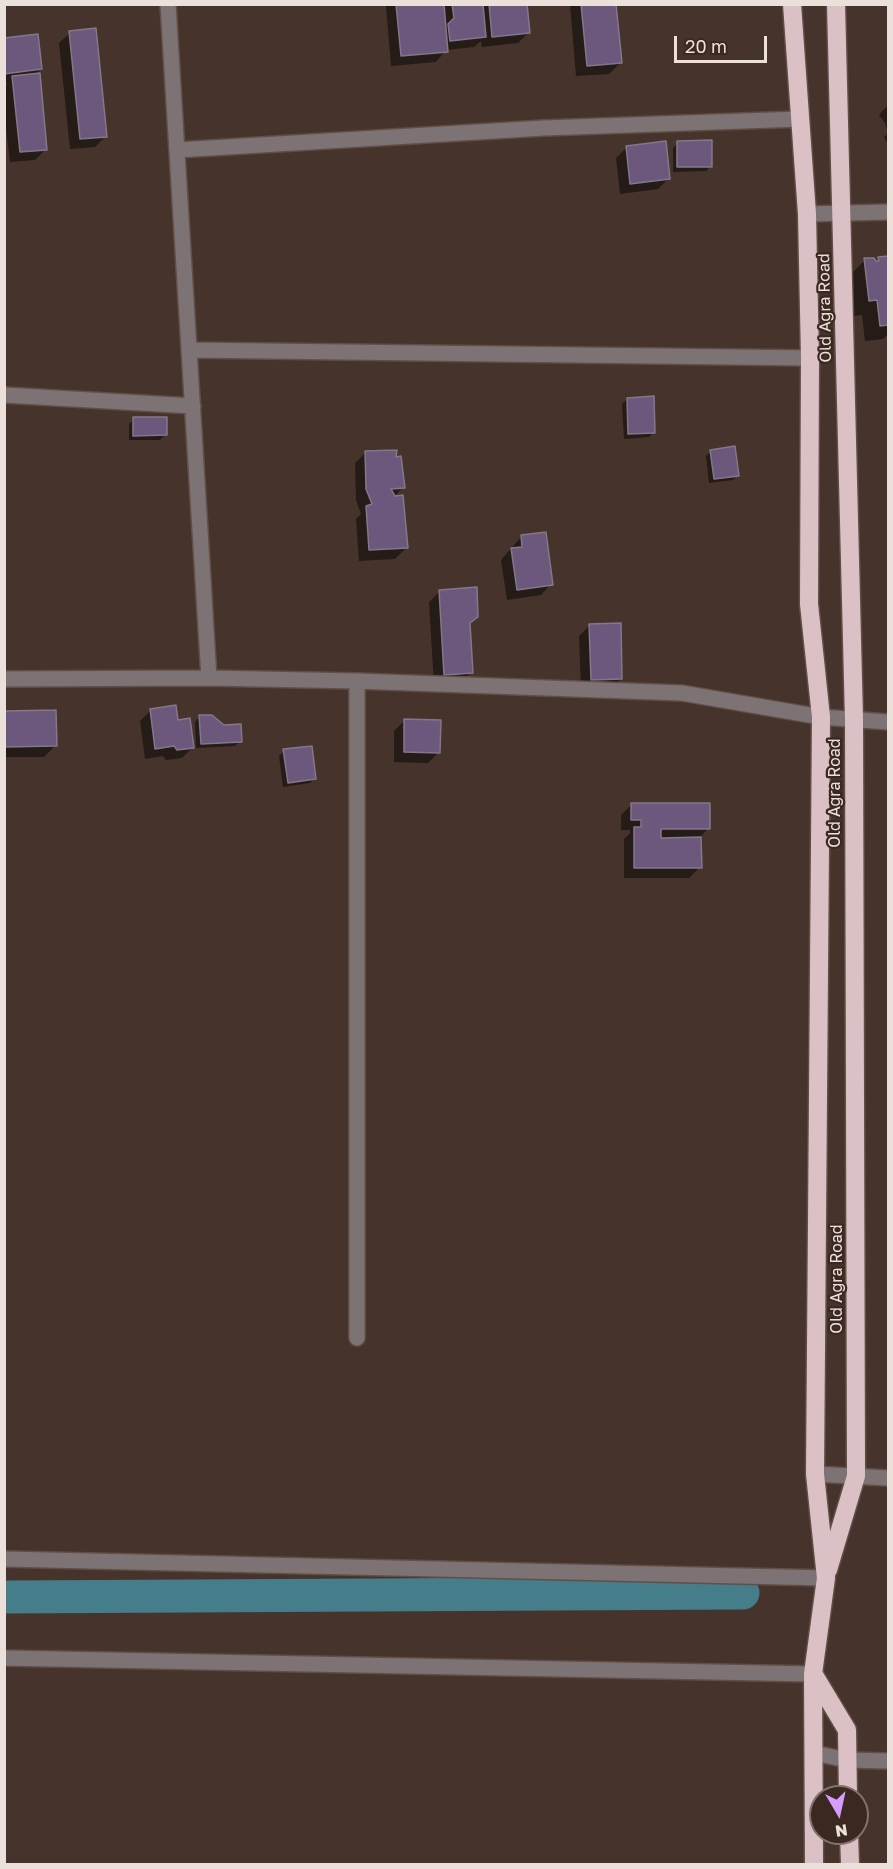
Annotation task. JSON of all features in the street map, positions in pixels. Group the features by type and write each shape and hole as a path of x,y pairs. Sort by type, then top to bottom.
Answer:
{"highway":[{"path":"792,4 807,214 810,358 809,604 821,717 815,1474 826,1578 813,1674 814,1864"},
{"name":"Old Agra Road","path":"826,1578 856,1476 854,719 836,4"},
{"path":"813,1674 847,1730 848,1785"},
{"path":"849,1845 850,1864"}],"street":[{"path":"168,4 209,678"},
{"path":"177,150 544,128 800,119"},
{"path":"807,214 888,212"},
{"path":"189,350 810,358"},
{"path":"4,395 193,406"},
{"path":"4,679 209,678 357,681 682,693 821,717 888,722"},
{"path":"357,681 357,1338"},
{"path":"815,1474 888,1478"},
{"path":"4,1559 826,1578"},
{"path":"4,1658 813,1674"},
{"path":"814,1753 847,1760 888,1761"}],"building":[{"path":"396,4 444,4 448,52 401,56"},
{"path":"452,4 483,4 486,37 450,41 448,24 454,18"},
{"path":"489,4 527,4 530,33 492,37"},
{"path":"581,4 616,4 622,63 587,66"},
{"path":"96,28 107,137 80,139 69,31"},
{"path":"38,34 42,69 4,74 4,38"},
{"path":"40,73 47,150 20,152 12,76"},
{"path":"712,140 712,167 677,167 677,141"},
{"path":"666,141 670,179 630,184 626,146"},
{"path":"888,256 888,325 880,326 877,300 869,301 864,258 874,258 879,261 878,257"},
{"path":"654,396 655,433 628,434 627,398"},
{"path":"133,417 167,417 167,435 133,436"},
{"path":"735,446 739,476 714,479 710,450"},
{"path":"397,450 396,457 401,456 405,488 391,489 395,496 403,495 408,548 369,550 366,506 372,504 366,489 365,451"},
{"path":"546,532 553,585 517,590 511,548 522,547 521,535"},
{"path":"477,587 478,617 470,623 473,673 444,675 439,590"},
{"path":"621,623 622,679 591,680 589,624"},
{"path":"176,705 178,720 190,718 194,748 177,750 174,746 155,749 150,709"},
{"path":"56,710 57,746 4,747 4,711"},
{"path":"199,715 212,715 224,725 241,724 242,742 201,744"},
{"path":"404,719 441,720 440,753 404,752"},
{"path":"312,746 316,779 288,783 283,749"},
{"path":"631,803 710,803 710,829 661,829 661,838 701,837 702,868 634,868 634,827 641,827 641,820 631,820"}],"waterway":[{"path":"4,1597 743,1593"}]}
